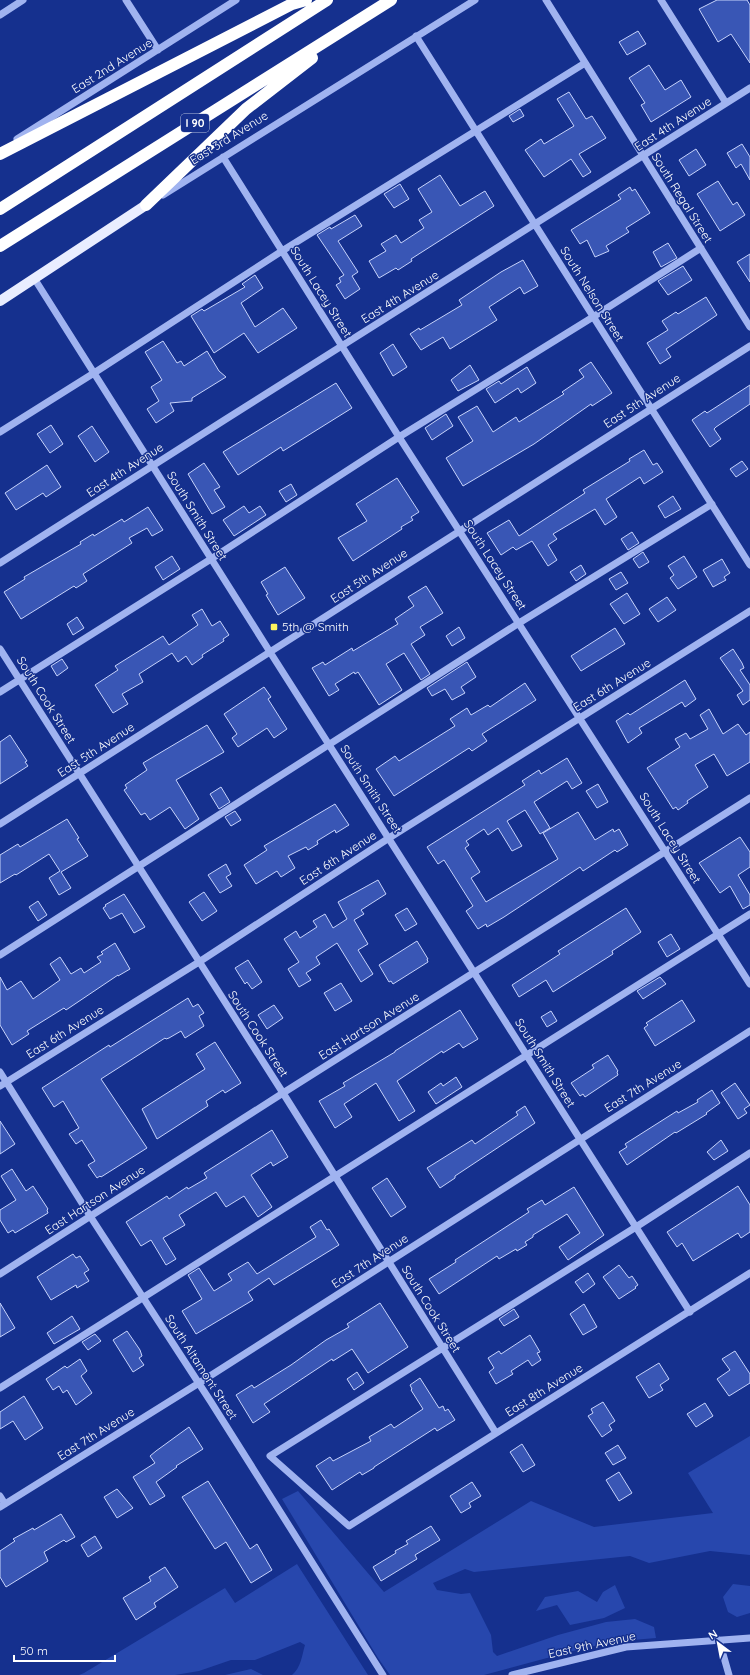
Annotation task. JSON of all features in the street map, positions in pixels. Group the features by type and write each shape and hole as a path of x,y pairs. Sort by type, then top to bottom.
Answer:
{"highway":[{"path":"0,154 292,4 306,0"},
{"name":"I 90","path":"0,209 327,0"},
{"name":"I 90","path":"0,246 391,0"},
{"path":"146,205 246,109 369,14"}],"main road":[{"name":"East 3rd Avenue","path":"0,301 146,205"}],"street":[{"path":"0,15 23,0"},
{"path":"126,0 158,50"},
{"name":"East 2nd Avenue","path":"0,150 236,0"},
{"name":"East 3rd Avenue","path":"146,205 475,0"},
{"name":"South Regal Street","path":"546,0 750,327"},
{"path":"661,0 726,103"},
{"name":"South Nelson Street","path":"416,36 750,565"},
{"path":"0,432 282,251 585,63"},
{"name":"East 4th Avenue","path":"0,563 152,465 342,347 750,88"},
{"name":"South Lacey Street","path":"223,157 399,437 750,984"},
{"path":"0,692 399,437 593,317 700,248"},
{"name":"South Smith Street","path":"34,278 690,1312"},
{"name":"East 5th Avenue","path":"0,824 750,346"},
{"path":"0,955 139,868 519,623 712,504"},
{"name":"East 6th Avenue","path":"3,1084 199,962 389,838 750,611"},
{"name":"South Cook Street","path":"0,649 283,1093 496,1433"},
{"name":"East Hartson Avenue","path":"0,1274 750,798"},
{"path":"0,1388 526,1054 750,914"},
{"name":"East 7th Avenue","path":"3,1506 199,1383 750,1031"},
{"name":"South Altamont Street","path":"0,1072 3,1084 199,1383 383,1675"},
{"path":"442,1347 750,1153"},
{"name":"East 8th Avenue","path":"442,1347 270,1456 349,1526 750,1273"},
{"path":"0,1496 3,1506"},
{"name":"East 9th Avenue","path":"512,1675 626,1647 750,1638"},
{"path":"719,1640 729,1675"}],"shaded area":[{"path":"750,1436 750,1555 710,1551 649,1563 630,1556 474,1572 465,1569 433,1583 437,1590 461,1594 470,1593 491,1635 493,1652 497,1656 558,1635 606,1622 635,1619 654,1627 656,1638 621,1641 584,1648 484,1675 390,1675 378,1658 282,1499 298,1491 384,1592 531,1501 594,1527 713,1513 688,1473"},
{"path":"297,1564 368,1675 292,1675 299,1665 305,1645 300,1642 255,1660 231,1660 199,1671 175,1675 79,1675 225,1588 235,1603"},
{"path":"733,1584 750,1586 750,1613 737,1617 728,1612 723,1597"},
{"path":"615,1585 625,1608 604,1618 570,1625 557,1605 536,1611 545,1597 578,1591 597,1602 603,1592"},
{"path":"251,1669 263,1675 225,1675"}],"building":[{"path":"717,0 747,0 750,5 750,63 731,34 718,42 699,9"},
{"path":"638,31 646,44 627,55 619,42"},
{"path":"649,65 665,90 681,80 691,97 651,122 641,105 645,103 629,78"},
{"path":"569,92 586,119 592,116 606,138 579,154 591,172 583,177 571,159 544,177 525,150 541,139 544,144 574,126 557,99"},
{"path":"520,109 524,116 513,122 509,116"},
{"path":"742,144 750,157 750,180 741,164 736,168 727,153"},
{"path":"696,149 706,165 689,176 679,160"},
{"path":"440,175 460,206 485,191 494,206 411,259 412,261 398,270 396,268 379,278 369,261 386,251 381,244 396,235 401,243 424,228 419,220 432,212 418,189"},
{"path":"718,181 733,205 737,202 745,215 720,231 697,194"},
{"path":"400,184 409,199 394,208 384,194"},
{"path":"630,187 632,191 635,189 650,213 626,228 629,232 606,246 609,251 595,257 587,240 580,244 571,230 621,199 618,195"},
{"path":"355,215 362,226 338,241 358,272 352,276 360,289 345,299 336,285 341,282 339,278 344,275 317,235 330,227 331,229"},
{"path":"668,243 677,258 661,267 653,252"},
{"path":"750,254 750,282 737,262"},
{"path":"523,260 538,286 524,294 520,287 489,307 497,320 450,349 443,337 421,350 410,334 419,328 420,330 462,305 459,300 501,272"},
{"path":"683,266 692,280 668,295 658,281"},
{"path":"255,275 263,288 241,303 255,327 283,308 297,328 258,353 244,333 214,353 191,316 202,309 204,311 245,287 242,284"},
{"path":"706,297 717,315 666,349 671,357 660,364 647,343 668,330 662,321 676,312 678,314"},
{"path":"163,341 177,363 181,361 184,366 207,351 219,371 226,377 192,398 192,401 170,403 174,411 156,423 147,409 159,401 151,387 162,380 145,352"},
{"path":"393,344 407,367 393,376 380,353"},
{"path":"591,362 612,393 592,406 591,404 534,444 463,486 446,458 473,441 458,417 477,406 493,432 516,417 519,422 564,394 562,392 584,377 579,370"},
{"path":"470,365 479,380 458,391 451,380"},
{"path":"527,367 536,383 521,393 518,388 495,403 486,389 499,381 501,384"},
{"path":"336,383 352,408 283,451 281,447 238,475 223,452"},
{"path":"750,385 750,404 714,429 721,439 710,447 692,420 705,411 707,413"},
{"path":"446,414 453,426 432,440 425,428"},
{"path":"51,425 63,444 50,453 37,434"},
{"path":"92,426 109,452 95,462 78,436"},
{"path":"644,450 653,465 657,463 663,472 644,484 640,477 606,499 617,517 605,525 595,509 553,534 557,539 548,545 557,560 548,566 532,541 516,550 513,547 501,555 487,533 509,520 519,536 585,493 583,490 630,461 629,459"},
{"path":"742,461 748,469 736,477 730,469"},
{"path":"204,463 220,487 214,490 225,507 212,514 188,474"},
{"path":"47,465 61,487 46,497 43,493 16,510 5,493"},
{"path":"397,478 419,512 411,517 413,520 401,527 402,529 353,561 338,538 367,521 356,504"},
{"path":"291,484 297,495 286,502 279,491"},
{"path":"673,496 681,509 665,518 658,506"},
{"path":"244,506 249,513 260,506 266,515 234,536 223,520"},
{"path":"148,507 163,530 152,536 147,528 129,538 132,543 83,574 87,581 76,588 74,586 21,619 4,592 25,579 24,577 81,544 80,542 93,534 94,536 122,519 124,522"},
{"path":"632,532 639,543 628,550 621,539"},
{"path":"643,552 649,562 639,568 633,559"},
{"path":"172,556 180,569 163,580 155,567"},
{"path":"684,556 697,577 678,589 670,578 674,575 668,566"},
{"path":"722,559 730,573 724,577 726,580 713,587 703,570"},
{"path":"581,565 586,574 576,581 570,572"},
{"path":"285,567 305,598 278,615 266,595 268,594 261,582"},
{"path":"621,572 628,583 616,590 609,579"},
{"path":"426,586 443,613 420,627 425,635 411,644 430,674 421,680 404,653 386,664 402,690 379,705 358,672 355,674 354,672 335,684 339,690 329,696 312,668 323,662 325,665 352,648 353,651 398,624 395,619 414,606 408,597"},
{"path":"627,593 640,614 624,624 610,604"},
{"path":"667,597 676,610 658,622 649,609"},
{"path":"202,609 212,626 220,621 229,635 223,639 224,641 202,655 203,657 192,665 186,656 178,662 172,653 139,674 143,682 122,694 128,704 113,713 95,685 118,670 115,666 163,636 169,645 198,625 192,615"},
{"path":"77,617 84,628 73,635 67,624"},
{"path":"459,627 465,638 452,646 446,636"},
{"path":"615,628 625,644 581,671 571,656"},
{"path":"733,649 744,668 740,670 750,685 750,700 743,705 737,695 743,691 720,658"},
{"path":"62,659 68,668 57,676 51,666"},
{"path":"467,662 476,677 461,687 465,693 452,700 445,689 432,696 427,688"},
{"path":"685,680 696,699 685,707 682,702 639,728 642,733 628,743 616,721 628,713 630,715"},
{"path":"525,683 536,700 482,734 487,741 472,751 469,748 394,796 376,769 395,756 399,761 455,726 450,719 467,708 471,715 488,705 490,707"},
{"path":"264,687 271,697 268,699 287,729 274,738 267,728 238,747 232,738 237,734 224,714"},
{"path":"709,709 723,734 738,724 746,735 750,732 750,762 727,776 714,754 695,765 708,787 687,801 688,803 678,810 676,807 673,809 647,768 680,747 675,739 686,733 690,739 708,729 700,715"},
{"path":"207,725 224,752 176,780 199,819 185,829 170,807 150,820 145,813 141,815 124,790 127,788 125,785 147,770 143,763"},
{"path":"10,735 27,761 25,762 28,766 0,784 0,742"},
{"path":"567,758 582,783 572,789 567,781 534,802 550,828 540,834 525,810 507,821 522,846 512,851 498,828 488,835 484,829 466,841 469,845 465,848 480,872 471,878 486,902 558,859 543,833 578,812 595,840 613,829 614,832 619,829 628,845 617,852 615,850 583,871 580,867 504,917 487,927 486,924 478,929 466,911 473,906 444,860 438,864 427,847 525,785 522,781 539,770 541,774"},
{"path":"598,784 608,802 597,808 586,791"},
{"path":"221,787 230,802 219,809 210,794"},
{"path":"335,804 349,825 336,833 335,830 317,841 318,844 308,850 306,847 288,856 295,868 281,877 277,871 256,884 244,865 267,850 264,846"},
{"path":"235,811 241,820 231,826 225,817"},
{"path":"67,819 88,856 61,872 71,888 59,895 49,878 60,871 49,854 16,875 15,874 0,883 0,855 18,844 20,847"},
{"path":"740,837 750,852 750,867 738,875 750,895 750,905 743,909 730,886 720,893 699,863"},
{"path":"226,864 231,874 226,877 232,886 220,893 208,875"},
{"path":"378,880 386,894 361,910 364,914 354,920 368,944 358,950 373,974 361,982 337,943 316,957 320,964 306,973 311,980 299,987 288,969 299,962 284,939 296,931 300,938 317,927 313,921 325,914 333,928 347,919 338,902"},
{"path":"204,892 217,911 202,921 189,902"},
{"path":"124,894 145,927 134,933 122,913 110,919 103,908 106,906 105,905"},
{"path":"38,901 47,915 38,921 29,907"},
{"path":"407,908 417,924 405,931 395,915"},
{"path":"626,908 641,932 612,951 613,954 553,992 546,980 519,997 512,985 560,954 558,951"},
{"path":"671,934 680,949 667,957 658,942"},
{"path":"417,941 428,959 428,962 393,984 391,981 389,982 379,965"},
{"path":"115,943 130,969 118,975 66,1010 64,1008 27,1031 29,1034 12,1045 0,1025 0,977 7,990 21,981 33,999 60,980 50,964 60,957 71,974 81,968 84,973 101,962 97,957 103,954 101,952"},
{"path":"248,960 262,982 252,989 247,982 245,984 235,968"},
{"path":"660,977 666,984 643,999 637,991"},
{"path":"341,983 352,1001 335,1011 324,993"},
{"path":"188,998 193,1007 198,1004 204,1013 199,1016 204,1026 185,1038 181,1031 169,1038 165,1038 101,1079 147,1148 101,1177 100,1176 97,1178 88,1165 95,1161 82,1140 76,1144 69,1134 79,1128 63,1101 54,1107 42,1088 109,1045 110,1047"},
{"path":"682,1000 695,1021 655,1046 644,1028 648,1025 646,1023"},
{"path":"274,1005 283,1018 267,1029 258,1015"},
{"path":"460,1010 478,1039 463,1048 459,1043 443,1053 442,1051 397,1081 415,1111 399,1121 376,1083 344,1104 352,1117 335,1128 319,1101 345,1086 343,1083 395,1052"},
{"path":"551,1011 557,1021 547,1027 541,1017"},
{"path":"215,1042 241,1083 225,1093 223,1090 206,1101 208,1106 157,1139 142,1109 205,1069 196,1054"},
{"path":"608,1055 618,1071 618,1075 585,1097 583,1094 580,1096 571,1083 594,1068 592,1065"},
{"path":"456,1077 462,1087 436,1104 428,1092 441,1083 443,1086"},
{"path":"735,1083 750,1105 744,1109 747,1113 738,1119 721,1093"},
{"path":"712,1090 720,1103 706,1113 707,1114 676,1133 675,1132 627,1165 619,1152 627,1147 625,1144 677,1111 678,1113 698,1102 697,1100"},
{"path":"525,1106 535,1123 455,1176 455,1178 440,1188 427,1168 472,1140 475,1144 518,1115 516,1112"},
{"path":"0,1121 15,1144 0,1154"},
{"path":"272,1130 288,1157 273,1166 271,1162 251,1175 272,1207 258,1217 244,1196 226,1207 216,1192 179,1215 185,1225 163,1238 176,1259 166,1265 151,1240 141,1246 126,1222 167,1196 169,1199 187,1187 188,1189 207,1178 204,1173"},
{"path":"721,1140 728,1151 714,1160 707,1152"},
{"path":"12,1169 26,1191 33,1186 48,1209 48,1213 15,1233 13,1230 8,1233 0,1220 0,1210 16,1200 1,1176"},
{"path":"387,1178 406,1207 391,1217 372,1188"},
{"path":"738,1186 750,1205 750,1232 741,1238 738,1233 693,1261 682,1243 677,1247 667,1232"},
{"path":"574,1187 604,1235 568,1260 559,1247 580,1233 567,1214 533,1235 533,1237 525,1242 527,1245 517,1251 516,1249 499,1259 497,1256 439,1294 429,1279 456,1262 455,1260 529,1212 527,1209 542,1200 545,1205"},
{"path":"321,1220 327,1230 329,1229 339,1245 274,1285 269,1278 248,1292 253,1300 196,1334 182,1311 202,1299 188,1275 199,1268 214,1291 232,1280 228,1274 248,1262 257,1274 316,1237 310,1227"},
{"path":"73,1254 76,1258 80,1256 89,1270 84,1273 89,1281 77,1288 76,1285 51,1300 37,1277"},
{"path":"619,1265 629,1278 632,1276 638,1285 635,1287 636,1288 619,1299 603,1277"},
{"path":"588,1273 595,1284 583,1293 575,1282"},
{"path":"0,1303 15,1328 0,1337"},
{"path":"380,1303 408,1347 368,1373 352,1349 333,1361 332,1359 264,1404 270,1412 253,1423 236,1395 252,1385 254,1388 291,1365 326,1340 349,1327 347,1324"},
{"path":"584,1304 597,1327 583,1335 570,1314"},
{"path":"514,1309 519,1317 504,1326 499,1319"},
{"path":"72,1316 80,1329 54,1344 47,1333"},
{"path":"127,1331 140,1350 142,1356 139,1358 144,1365 133,1372 113,1340"},
{"path":"95,1334 101,1341 88,1350 82,1342"},
{"path":"530,1335 540,1352 537,1353 541,1360 532,1366 528,1360 511,1371 513,1374 496,1384 489,1372 494,1368 488,1358 499,1351 501,1354"},
{"path":"735,1351 750,1374 750,1383 729,1396 717,1379 730,1370 722,1359"},
{"path":"80,1359 87,1371 81,1376 92,1393 76,1405 67,1390 63,1393 59,1386 53,1390 46,1379 65,1366 67,1368"},
{"path":"659,1363 669,1379 660,1385 663,1390 649,1398 636,1377"},
{"path":"357,1372 364,1383 354,1390 347,1379"},
{"path":"420,1378 439,1408 443,1406 445,1411 448,1409 455,1420 437,1431 435,1428 374,1468 362,1475 360,1472 332,1490 316,1466 330,1457 333,1461 371,1441 369,1437 391,1424 394,1428 423,1409 411,1390 410,1385"},
{"path":"24,1396 43,1428 25,1440 13,1421 0,1429 0,1412"},
{"path":"603,1402 615,1421 609,1425 612,1430 602,1437 588,1416 593,1413 591,1409"},
{"path":"705,1403 713,1416 696,1427 687,1414"},
{"path":"189,1427 203,1449 176,1466 177,1467 156,1482 165,1496 150,1505 133,1477 155,1463 150,1456"},
{"path":"522,1444 535,1465 523,1472 510,1452"},
{"path":"618,1445 626,1458 613,1465 605,1453"},
{"path":"619,1472 632,1493 619,1501 606,1480"},
{"path":"208,1481 250,1549 257,1544 272,1570 251,1583 226,1542 215,1549 182,1497"},
{"path":"472,1482 481,1496 469,1503 471,1507 461,1513 450,1496"},
{"path":"117,1489 133,1508 117,1518 104,1497"},
{"path":"61,1514 75,1537 66,1542 64,1540 44,1552 48,1561 6,1587 0,1577 0,1551 15,1541 13,1539 33,1528 34,1530"},
{"path":"431,1526 440,1540 415,1555 417,1559 381,1581 373,1567 396,1553 395,1551 408,1544 406,1541"},
{"path":"95,1536 102,1548 88,1557 81,1545"},
{"path":"165,1567 178,1587 154,1603 156,1607 136,1620 123,1598 151,1581 149,1577"}],"place":[{"name":"5th @ Smith","path":"274,627"}]}
